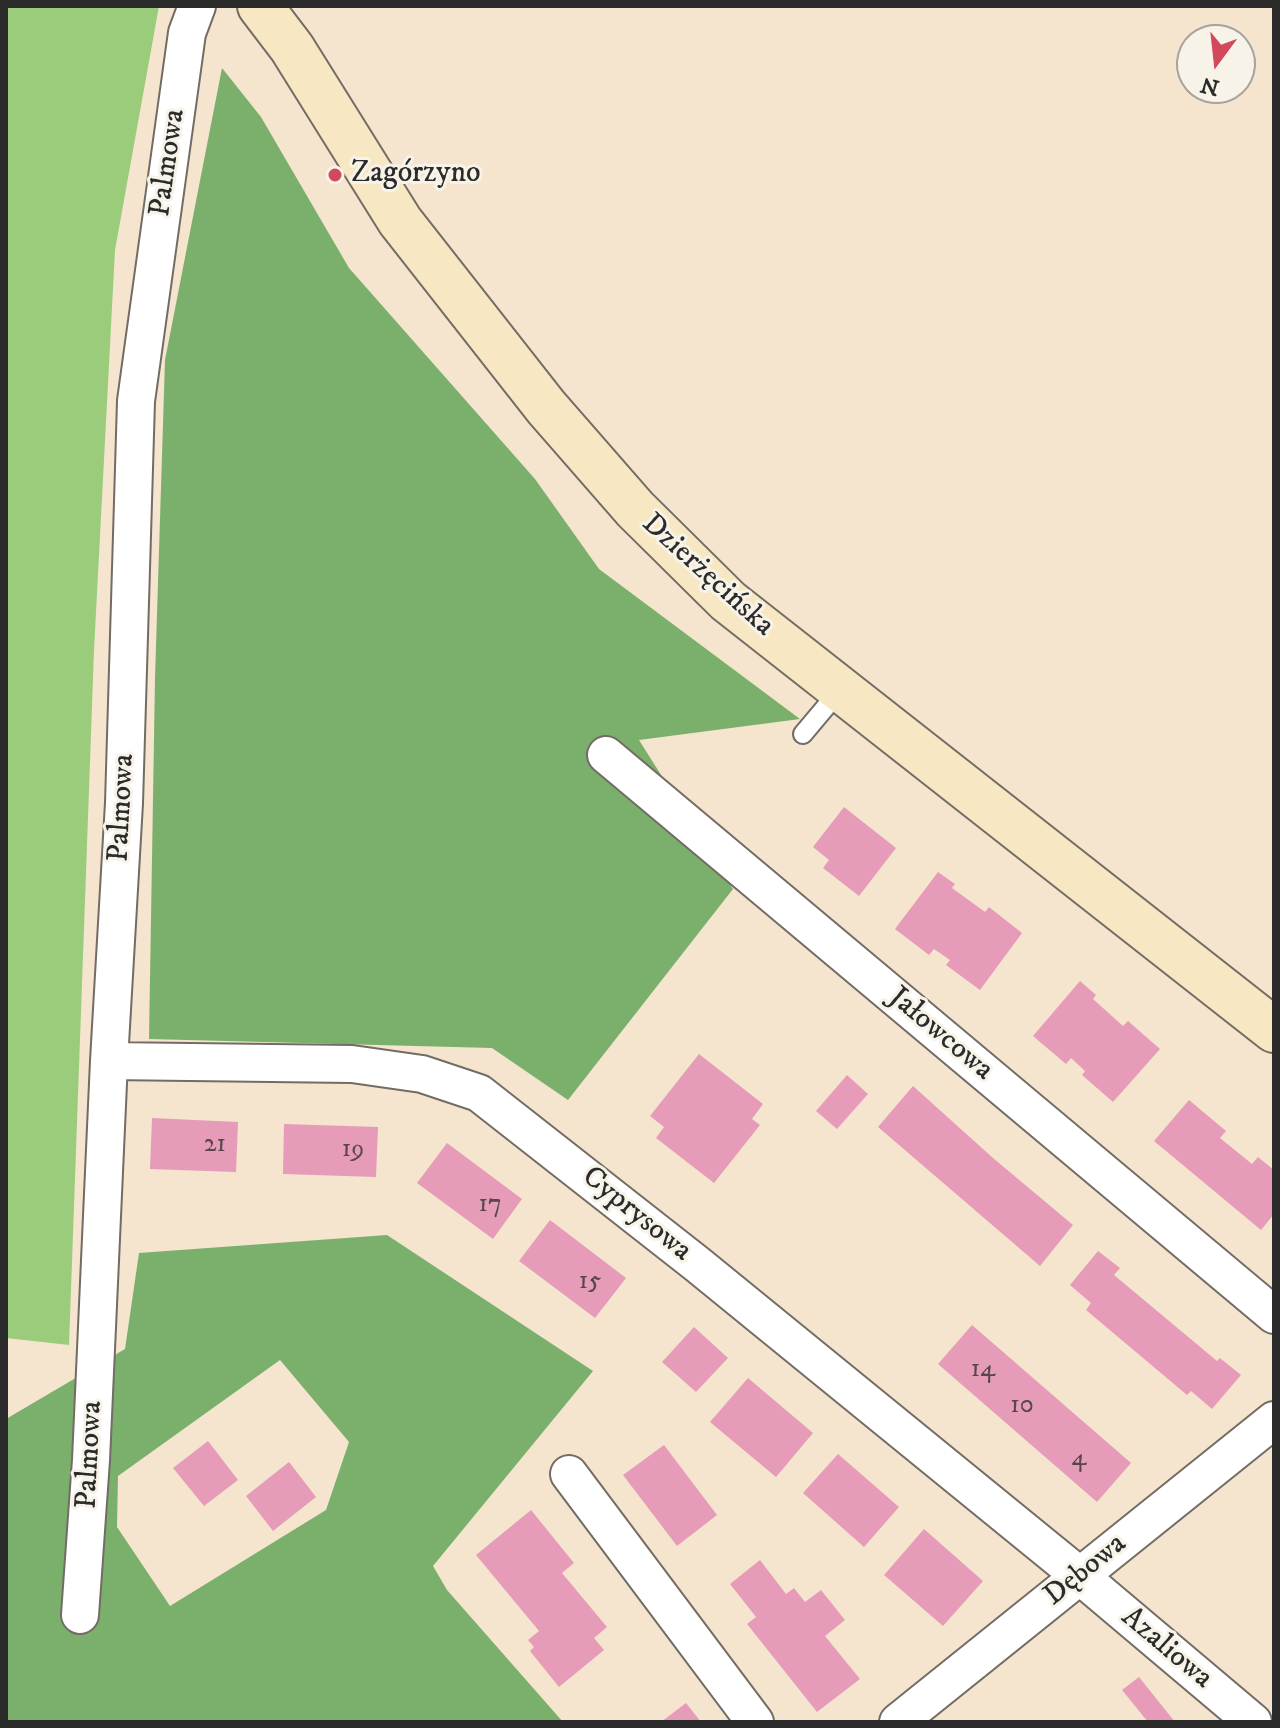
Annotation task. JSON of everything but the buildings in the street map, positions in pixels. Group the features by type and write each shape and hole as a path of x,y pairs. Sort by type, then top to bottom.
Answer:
{"street":[{"name":"Palmowa","path":"80,1615 91,1460 124,788 136,401 187,33 197,6"},
{"name":"Dzierżęcińska","path":"260,6 292,48 400,221 546,407 635,509 728,601 1274,1030"},
{"name":"Jałowcowa","path":"606,755 1274,1315"},
{"name":"Cyprysowa","path":"109,1061 352,1064 422,1074 479,1093 572,1163 1080,1576"},
{"name":"Dębowa","path":"898,1722 1274,1420"},
{"path":"569,1474 755,1722"},
{"name":"Azaliowa","path":"1080,1576 1253,1722"}],"lane":[{"path":"803,734 840,690"}],"green space":[{"path":"6,6 159,6 115,250 94,650 69,1345 6,1338"},
{"path":"222,68 261,117 349,268 535,479 599,569 800,719 639,740 733,889 568,1100 492,1048 149,1039 155,678 165,360"},
{"path":"387,1235 593,1371 433,1566 447,1590 563,1722 6,1722 6,1419 125,1349 139,1253","holes":["280,1360 349,1442 326,1510 170,1606 117,1527 118,1476"]}],"place":[{"name":"Zagórzyno","path":"335,175"}]}
